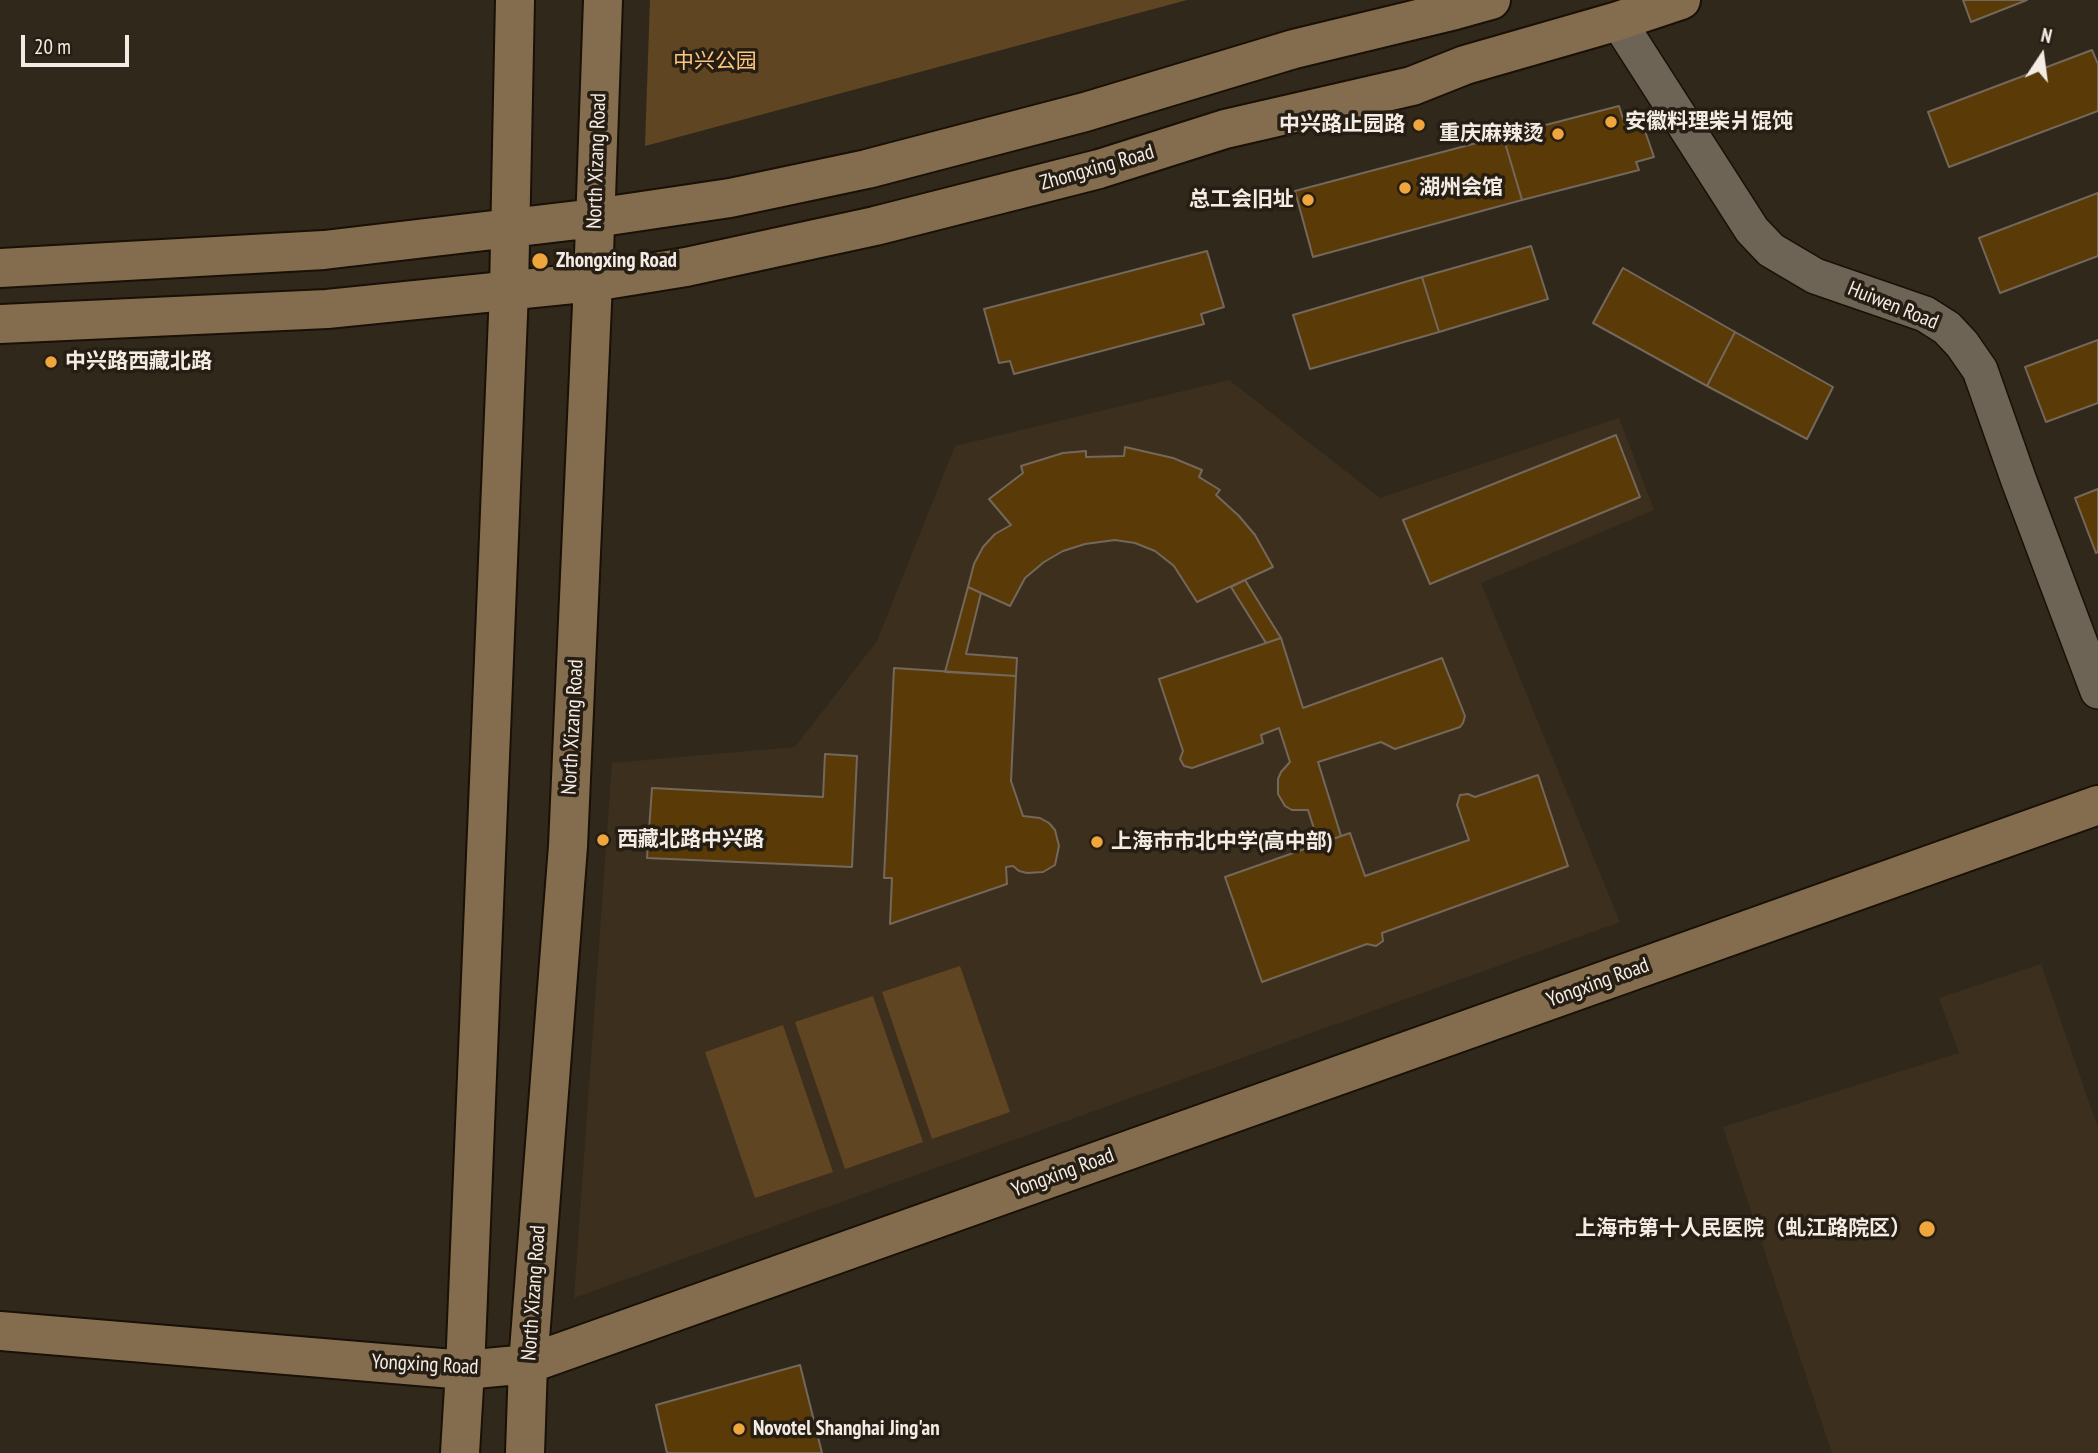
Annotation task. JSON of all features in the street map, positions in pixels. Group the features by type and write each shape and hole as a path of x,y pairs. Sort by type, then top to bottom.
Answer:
{"main road":[{"path":"460,1453 509,291 515,0"},
{"name":"North Xizang Road","path":"525,1453 528,1364 568,846 603,0"},
{"path":"0,268 324,250 595,218 730,198 867,169 1085,112 1294,49 1491,0"},
{"name":"Zhongxing Road","path":"0,324 327,309 593,282 686,267 888,223 1099,169 1226,129 1412,86 1465,65 1681,0"},
{"name":"Yongxing Road","path":"0,1331 465,1370 528,1364 2098,805"}],"street":[{"name":"Huiwen Road","path":"1618,21 1752,230 1771,250 1815,276 1925,314 1947,328 1962,344 1980,370 2033,521 2098,691"}],"shaded area":[{"name":"上海市市北中学(高中部)","path":"1229,380 1380,498 1619,418 1654,510 1481,583 1620,922 574,1298 612,763 795,747 877,641 955,446"},
{"name":"上海市第十人民医院（虬江路院区）","path":"2041,964 2098,1128 2098,1453 1832,1453 1723,1127 1959,1053 1939,998"}],"green space":[{"name":"中兴公园","path":"650,0 1187,0 645,146"},
{"path":"960,966 1010,1112 932,1139 882,992"},
{"path":"873,996 923,1142 845,1169 795,1022"},
{"path":"783,1025 833,1172 755,1198 705,1052"}],"building":[{"path":"1963,0 2027,0 1971,22"},
{"path":"2092,50 2098,64 2098,111 1949,167 1928,112"},
{"path":"1619,106 1627,132 1644,128 1654,157 1636,162 1639,170 1522,200 1503,136"},
{"path":"1503,136 1522,200 1313,257 1295,191"},
{"path":"2098,193 2098,256 2000,293 1979,238"},
{"path":"1531,246 1548,299 1439,332 1422,277"},
{"path":"1207,251 1224,307 1201,314 1204,324 1014,374 1010,361 999,363 984,309"},
{"path":"1623,268 1735,332 1707,386 1593,323"},
{"path":"1422,277 1439,332 1310,369 1293,315"},
{"path":"1735,332 1833,387 1807,439 1707,386"},
{"path":"2098,340 2098,403 2046,422 2025,367"},
{"path":"1616,435 1640,497 1430,584 1403,520"},
{"path":"1125,447 1173,458 1202,470 1199,477 1220,490 1216,495 1255,535 1273,567 1197,602 1174,566 1155,551 1135,543 1115,540 1085,544 1063,551 1044,562 1025,578 1010,606 968,587 974,564 983,547 995,534 1011,525 989,499 1023,473 1021,466 1063,453 1086,451 1086,457 1124,456"},
{"path":"2098,489 2098,552 2096,553 2075,498"},
{"path":"1245,580 1281,638 1266,643 1231,587"},
{"path":"968,587 981,593 966,654 1017,658 1016,676 945,672"},
{"path":"1281,638 1303,708 1442,658 1465,716 1460,727 1395,749 1381,742 1318,762 1341,836 1319,844 1308,810 1292,810 1285,806 1278,794 1278,779 1290,762 1279,728 1261,735 1263,743 1192,768 1184,766 1180,759 1183,751 1159,679"},
{"path":"894,668 1016,676 1011,781 1023,816 1040,818 1049,823 1055,830 1059,846 1055,865 1043,872 1027,873 1013,866 1006,867 1007,884 890,924 892,878 884,878"},
{"path":"825,754 857,756 852,867 647,858 652,788 823,797"},
{"path":"1538,775 1568,866 1382,933 1383,941 1376,946 1367,944 1262,982 1225,877 1350,833 1365,876 1469,840 1457,805 1460,795 1475,797"},
{"name":"Novotel Shanghai Jing'an","path":"800,1365 822,1453 667,1453 656,1405"}],"place":[{"name":"安徽料理柴爿馄饨","path":"1611,122"},
{"name":"中兴路止园路","path":"1419,125"},
{"name":"重庆麻辣烫","path":"1558,134"},
{"name":"湖州会馆","path":"1405,188"},
{"name":"总工会旧址","path":"1308,200"},
{"name":"Zhongxing Road","path":"540,261"},
{"name":"中兴路西藏北路","path":"51,362"},
{"name":"西藏北路中兴路","path":"603,840"},
{"name":"上海市市北中学(高中部)","path":"1097,842"},
{"name":"上海市第十人民医院（虬江路院区）","path":"1927,1229"},
{"name":"Novotel Shanghai Jing'an","path":"739,1429"}]}
